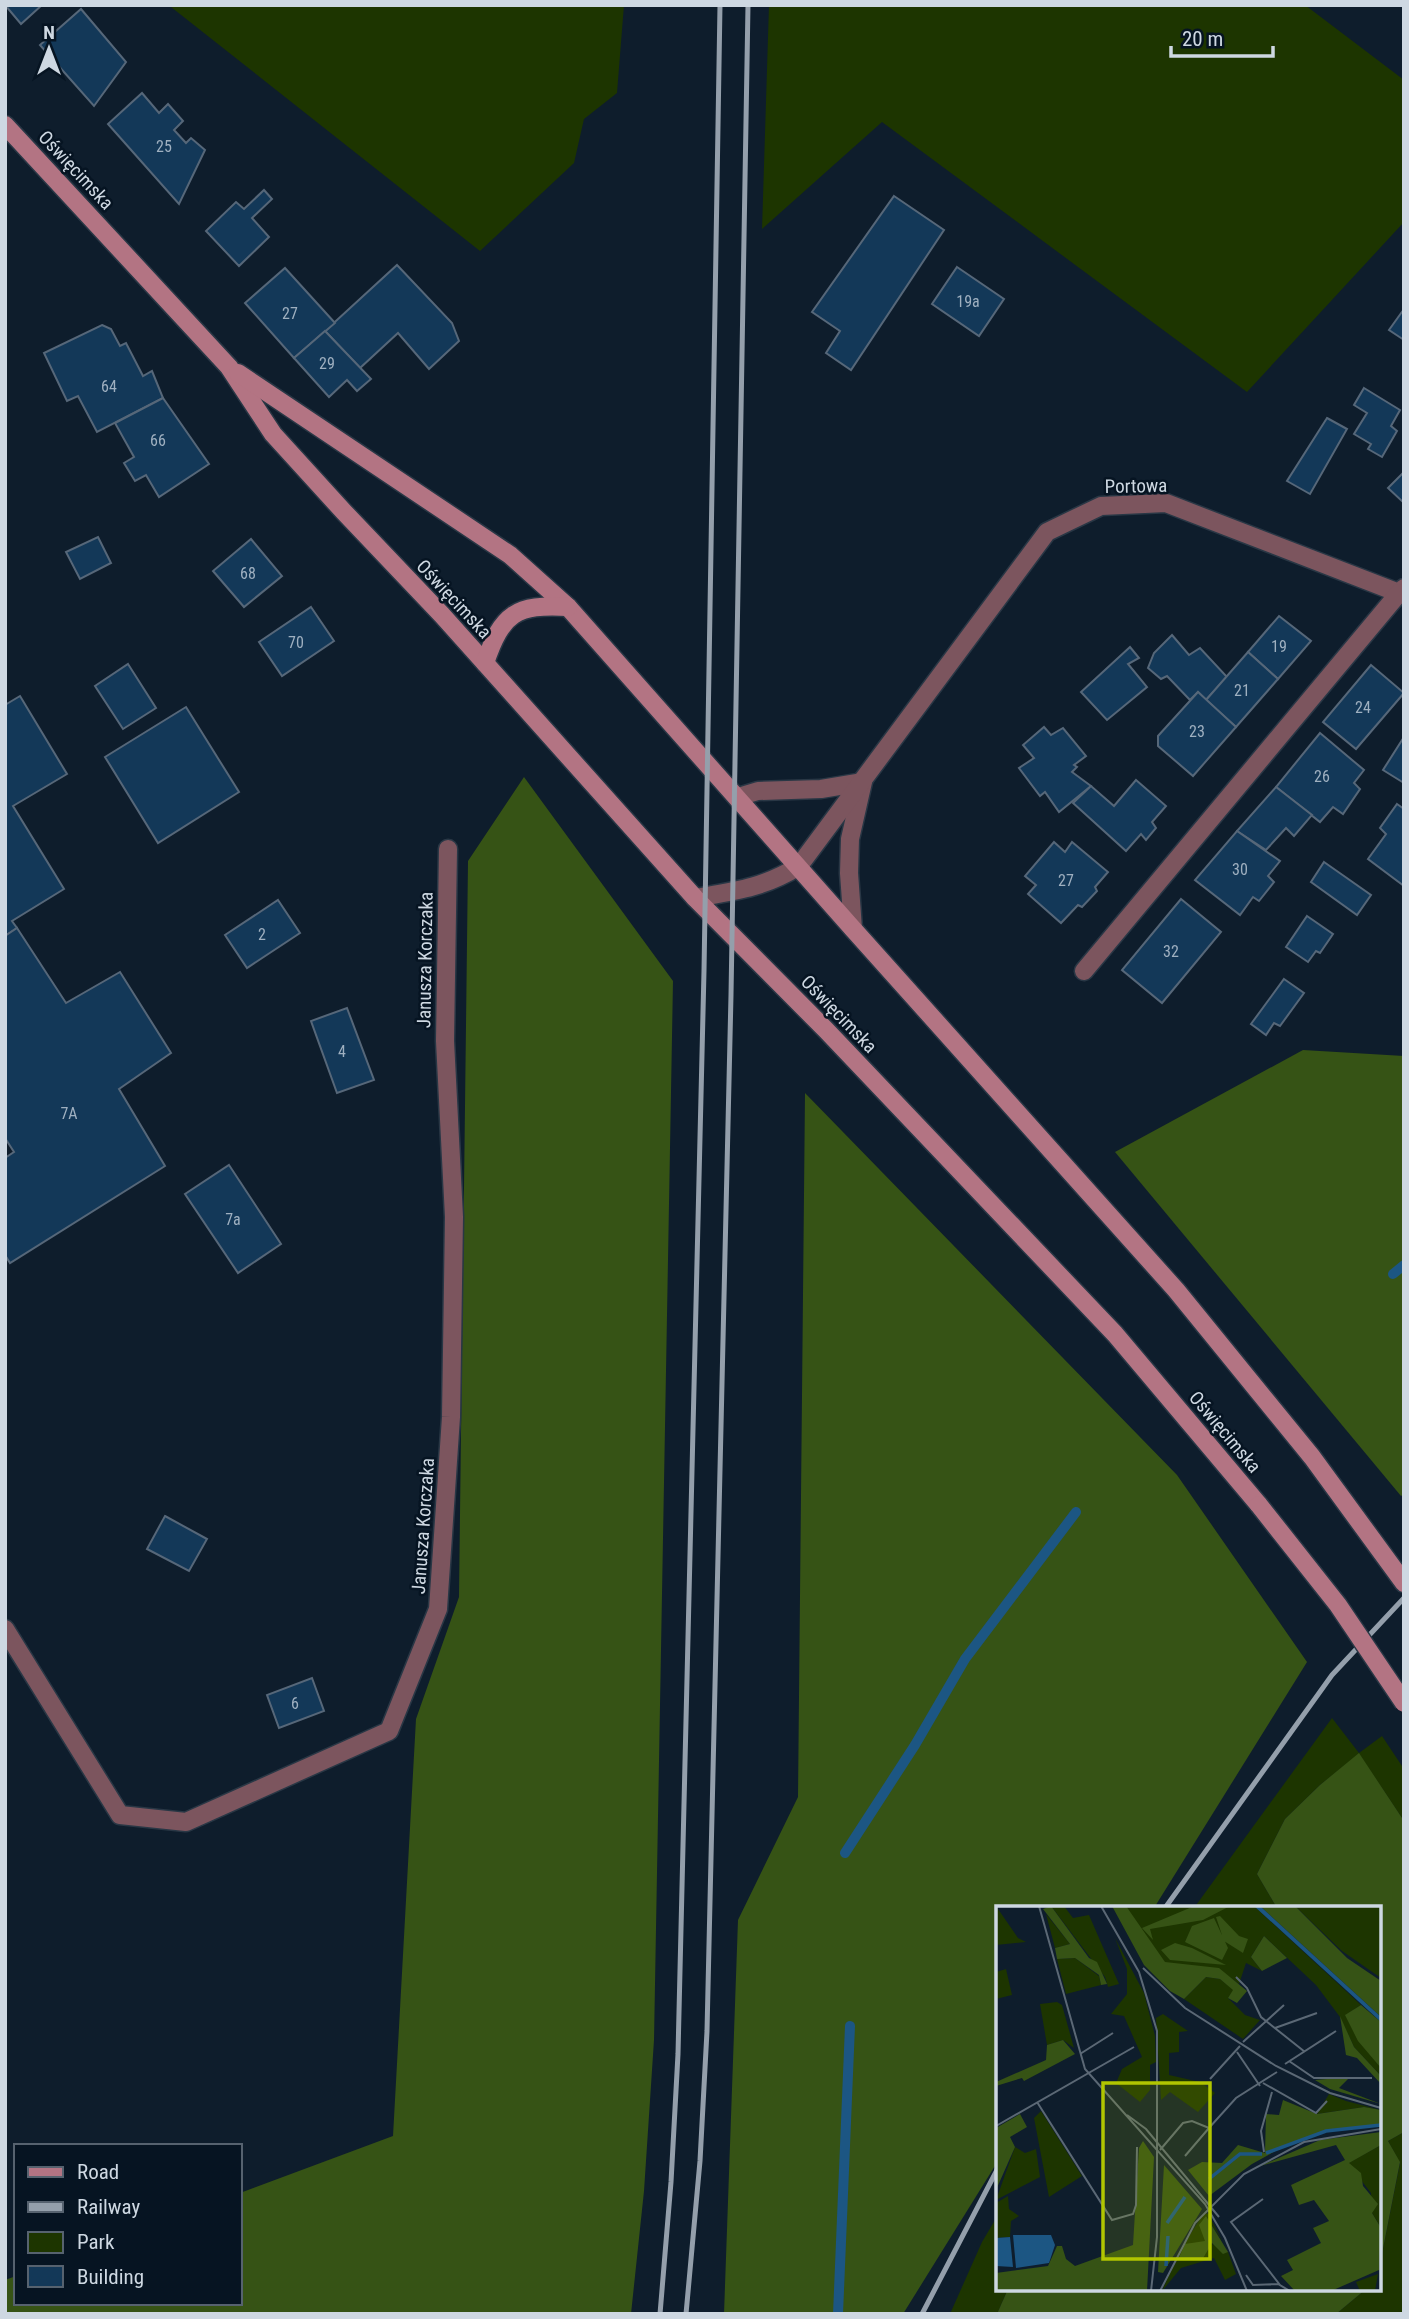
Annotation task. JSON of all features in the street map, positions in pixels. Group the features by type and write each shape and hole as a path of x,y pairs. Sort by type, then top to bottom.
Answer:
{"main road":[{"name":"Oświęcimska","path":"5,125 229,368 273,434 485,663 695,898 826,1030 1115,1334 1259,1505 1338,1605 1404,1703"},
{"name":"Oświęcimska","path":"229,368 510,555 568,607 1176,1290 1312,1457 1404,1583"},
{"path":"485,663 493,639 512,615 526,608 568,607"}],"street":[{"name":"Portowa","path":"799,866 1047,532 1101,506 1166,503 1401,590 1084,971"},
{"name":"Portowa","path":"853,929 849,873 850,839 863,782"},
{"path":"738,797 758,791 821,789 863,782"},
{"name":"Janusza Korczaka","path":"5,1629 120,1815 186,1822 388,1731 438,1609 450,1431 454,1217 445,1041 448,849"},
{"path":"695,898 757,887 799,866"}],"green space":[{"path":"171,5 624,5 617,93 584,119 574,163 480,251"},
{"path":"769,5 1305,5 1404,80 1404,222 1247,392 882,122 762,229"},
{"path":"524,777 673,981 654,2040 644,2191 631,2314 5,2314 5,2280 14,2277 14,2305 242,2305 242,2192 393,2136 416,1719 459,1597 468,861"},
{"path":"1303,1050 1404,1056 1404,1494 1401,1496 1115,1152"},
{"path":"805,1093 1177,1475 1307,1662 1155,1906 996,1906 996,2164 903,2314 724,2314 738,1920 798,1797"},
{"path":"1332,1718 1359,1753 1382,1736 1404,1769 1404,1821 1359,1754 1320,1785 1285,1819 1257,1874 1276,1906 1195,1906"},
{"path":"1359,1753 1404,1821 1404,2132 1388,2141 1400,2162 1381,2259 1381,1906 1276,1906 1257,1874 1285,1819"},
{"path":"1404,2132 1404,2314 1336,2314 1364,2291 1381,2291 1381,2259 1400,2163 1388,2141"},
{"path":"996,2218 996,2291 1007,2291 997,2314 950,2314 982,2242"},
{"path":"1007,2291 1364,2291 1336,2314 997,2314"}],"building":[{"path":"5,5 42,5 21,24"},
{"path":"81,9 126,62 94,106 40,45"},
{"path":"142,93 159,113 168,104 183,121 174,130 186,143 191,138 205,150 179,204 108,124"},
{"path":"264,190 272,199 252,218 269,237 239,266 206,231 236,202 244,209"},
{"path":"894,196 944,230 851,370 826,353 840,331 812,312"},
{"path":"397,265 452,323 459,341 429,369 398,333 360,368 325,331"},
{"path":"957,267 1004,299 979,336 932,304"},
{"path":"285,268 335,323 294,358 245,303"},
{"path":"1404,309 1404,340 1389,330"},
{"path":"102,325 111,329 120,346 126,343 143,376 152,371 163,398 97,432 78,396 67,401 44,353"},
{"path":"325,331 371,379 357,391 347,380 329,397 294,358"},
{"path":"1364,388 1400,410 1391,426 1397,431 1382,457 1368,449 1371,444 1354,434 1367,413 1354,405"},
{"path":"163,398 209,464 159,497 146,475 135,481 124,463 134,457 115,423"},
{"path":"1327,418 1347,429 1310,494 1287,481"},
{"path":"1404,472 1404,503 1388,488"},
{"path":"98,537 111,563 80,579 66,552"},
{"path":"251,539 282,576 244,607 213,571"},
{"path":"311,607 334,641 282,676 259,642"},
{"path":"1279,616 1311,641 1278,679 1248,652"},
{"path":"1172,635 1189,655 1200,648 1227,677 1206,700 1198,692 1190,700 1167,676 1161,679 1148,668 1154,653"},
{"path":"1130,647 1139,658 1128,664 1147,687 1107,720 1081,692"},
{"path":"1248,652 1278,679 1236,727 1206,700"},
{"path":"128,664 156,708 123,729 95,686"},
{"path":"1371,665 1404,693 1356,749 1323,722"},
{"path":"1198,692 1236,727 1193,776 1158,746 1158,736"},
{"path":"20,696 67,774 13,806 64,889 12,921 17,928 5,936 5,705"},
{"path":"186,707 239,792 158,843 105,757"},
{"path":"1044,727 1051,735 1063,728 1086,756 1074,765 1077,767 1072,772 1091,786 1059,812 1045,792 1040,796 1019,768 1034,758 1023,745"},
{"path":"1320,733 1364,770 1354,783 1360,789 1343,814 1333,807 1320,822 1276,787"},
{"path":"1404,737 1404,783 1383,770"},
{"path":"1136,780 1166,806 1152,822 1156,828 1146,840 1141,834 1126,851 1073,803 1091,786 1114,806"},
{"path":"1276,787 1312,815 1294,836 1286,828 1266,850 1237,831"},
{"path":"1397,804 1404,809 1404,886 1368,859 1386,834 1380,828"},
{"path":"1237,831 1280,861 1268,876 1274,882 1259,901 1253,897 1240,915 1195,880"},
{"path":"1054,842 1065,852 1072,842 1108,872 1095,887 1097,891 1082,907 1078,905 1061,923 1028,894 1036,885 1025,876"},
{"path":"1324,862 1371,895 1357,915 1311,882"},
{"path":"1181,899 1221,932 1162,1003 1122,970"},
{"path":"278,900 300,933 247,968 225,935"},
{"path":"1307,916 1333,934 1320,953 1316,951 1308,962 1286,947"},
{"path":"17,928 66,1003 120,972 171,1053 119,1089 165,1166 10,1263 5,1255 5,1158 14,1152 5,1138 5,936"},
{"path":"1284,979 1304,993 1280,1026 1274,1023 1266,1035 1251,1024"},
{"path":"347,1008 374,1080 337,1093 311,1021"},
{"path":"229,1165 281,1244 238,1273 185,1194"},
{"path":"165,1516 207,1539 189,1571 147,1549"},
{"path":"312,1678 324,1711 279,1728 267,1695"}],"waterway":[{"path":"1393,1274 1404,1265"},
{"path":"845,1853 915,1745 965,1659 1076,1512"},
{"path":"838,2314 850,2026"}],"railway":[{"path":"660,2314 678,2054 704,971 720,5"},
{"path":"686,2314 700,2161 707,2031 731,995 748,5"},
{"path":"1166,1906 1332,1675 1404,1598"},
{"path":"922,2314 996,2172"}]}
